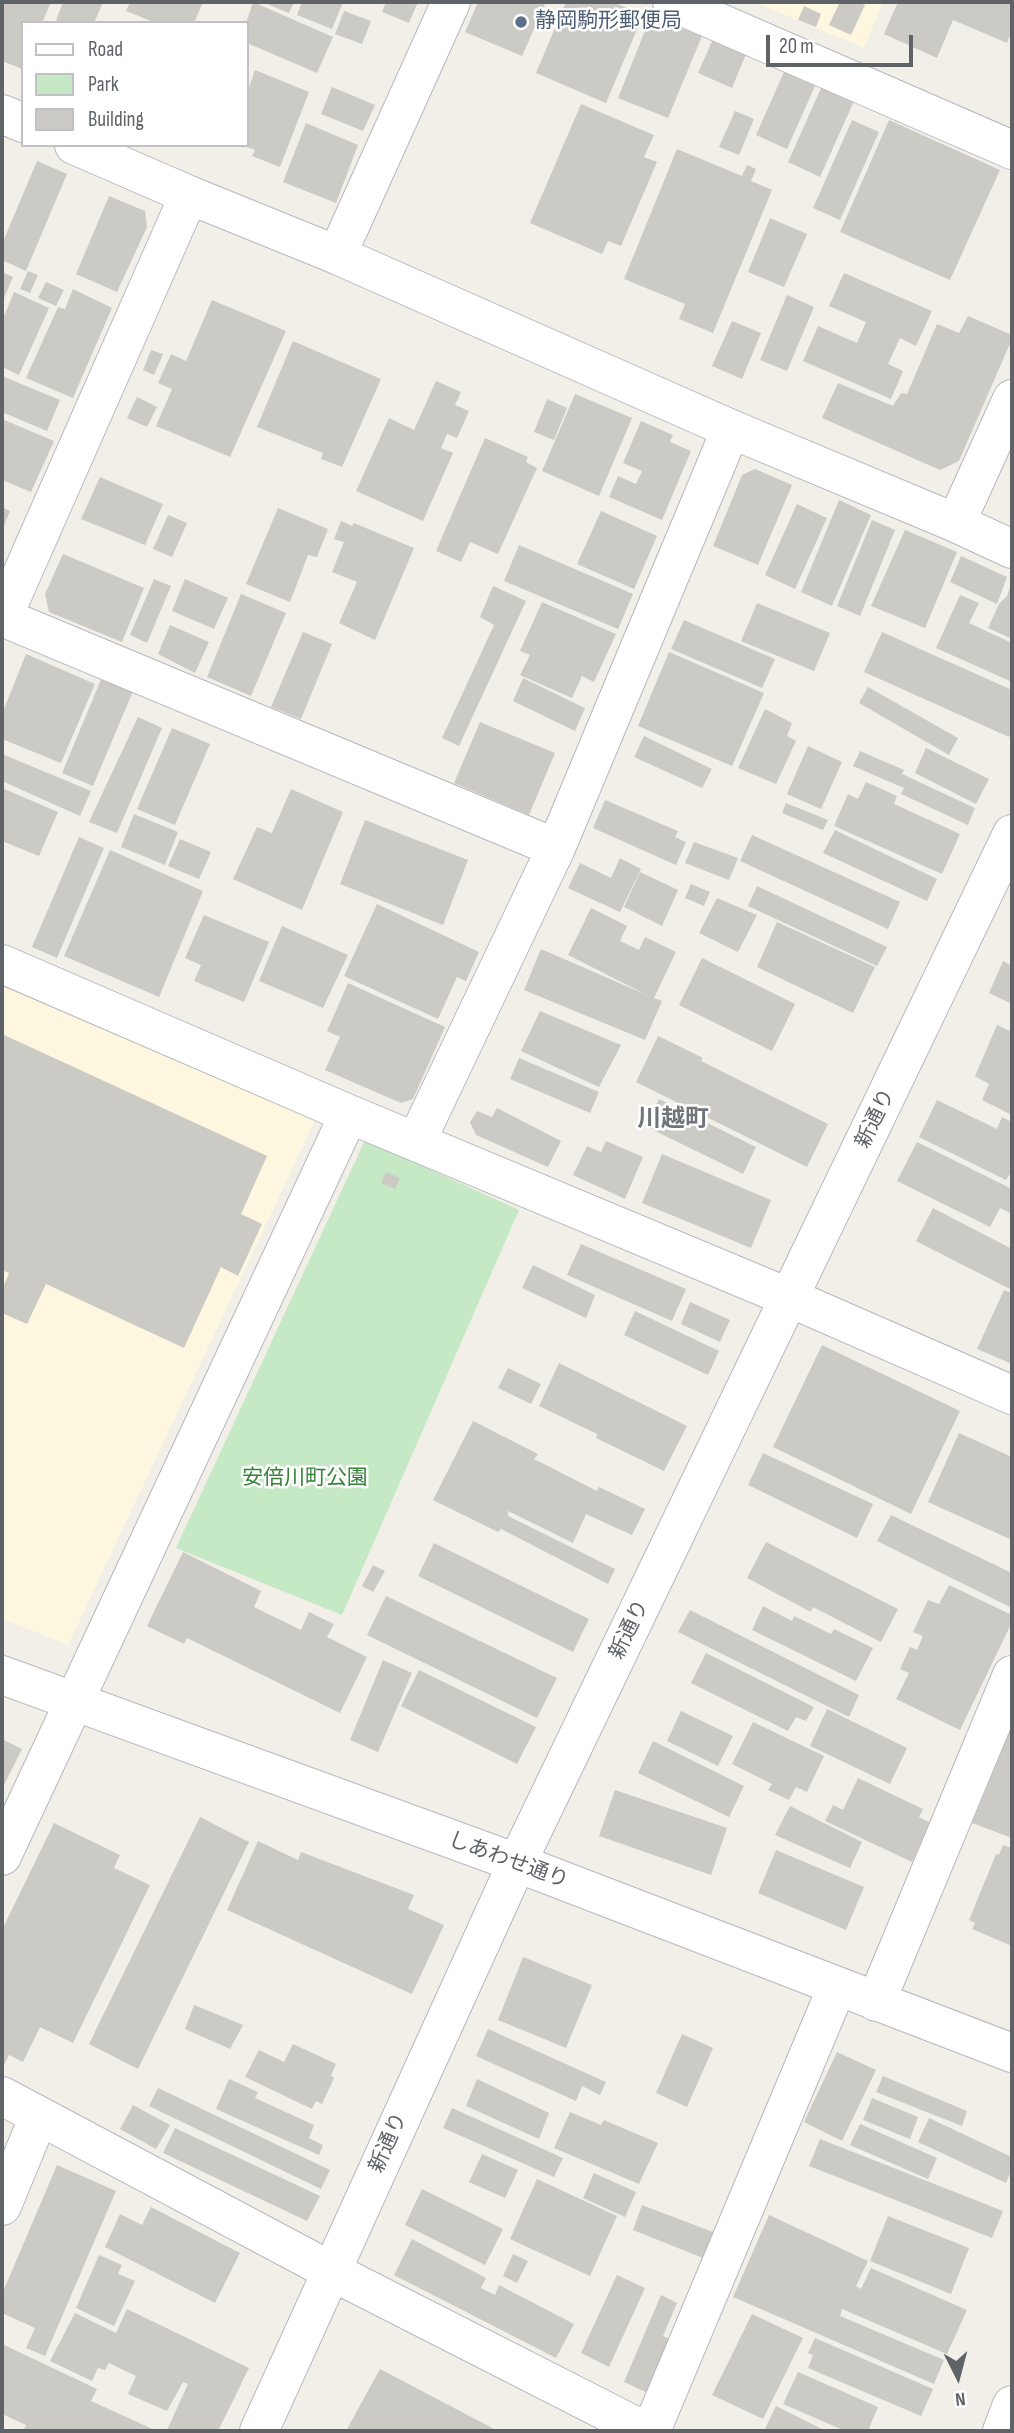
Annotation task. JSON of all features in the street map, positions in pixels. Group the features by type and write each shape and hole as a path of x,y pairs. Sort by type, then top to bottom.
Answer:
{"street":[{"path":"337,255 451,2"},
{"path":"671,2 1012,150"},
{"path":"2,114 21,122"},
{"path":"79,147 337,255 1012,549"},
{"path":"188,195 2,618 556,848"},
{"path":"956,523 1012,399"},
{"path":"416,1142 556,848 732,429"},
{"name":"新通り","path":"259,2431 517,1863 1012,834"},
{"path":"2,964 1012,1395"},
{"path":"2,1856 349,1114"},
{"name":"しあわせ通り","path":"2,1675 517,1863 1012,2053"},
{"path":"876,2002 1012,1675"},
{"path":"651,2431 837,1987"},
{"path":"2,2096 331,2271 645,2431"},
{"path":"2,2206 39,2116"},
{"path":"1002,2431 1012,2405"}],"shaded area":[{"path":"754,2 883,2 864,48"},
{"path":"2,985 316,1118 68,1645 2,1619"}],"green space":[{"name":"安倍川町公園","path":"365,1140 519,1210 342,1615 176,1548"}],"building":[{"path":"4,2 51,2 43,21 21,21 21,69 2,61"},
{"path":"63,2 103,2 95,21 56,20"},
{"path":"130,2 203,2 195,21 151,21 126,11"},
{"path":"253,2 333,37 317,73 248,43 247,21"},
{"path":"262,2 294,2 289,13"},
{"path":"302,2 343,2 332,29 297,15"},
{"path":"386,2 418,2 409,23 382,12"},
{"path":"478,2 546,2 522,56 465,32"},
{"path":"566,2 613,2 643,15 606,103 536,73"},
{"path":"840,2 865,5 851,35 829,25"},
{"path":"898,2 1012,2 1012,30 1007,43 953,20 937,58 884,34"},
{"path":"804,6 821,14 816,27 798,20"},
{"path":"344,11 371,21 362,44 335,34"},
{"path":"651,16 702,36 668,118 618,98"},
{"path":"713,39 746,54 732,88 698,73"},
{"path":"255,70 309,92 280,167 252,156 255,150 247,147 248,90"},
{"path":"784,72 815,86 787,149 756,135"},
{"path":"822,86 854,101 820,177 788,162"},
{"path":"332,87 375,105 363,131 321,114"},
{"path":"581,104 654,135 644,157 657,162 621,246 608,241 602,254 530,223"},
{"path":"735,111 754,119 739,155 719,147"},
{"path":"852,120 879,132 840,220 813,208"},
{"path":"889,120 1000,170 950,280 840,232"},
{"path":"306,123 358,145 336,203 283,182"},
{"path":"677,149 742,176 747,165 756,169 751,181 772,190 713,333 679,319 685,304 624,279"},
{"path":"37,161 67,174 26,271 2,260 2,244"},
{"path":"109,196 145,211 147,227 117,292 76,274"},
{"path":"770,218 807,234 784,287 748,272"},
{"path":"28,271 38,275 30,293 20,289"},
{"path":"2,272 13,277 2,303"},
{"path":"844,273 932,311 916,346 900,338 888,364 903,371 891,399 803,361 818,326 857,343 866,322 829,306"},
{"path":"46,282 64,290 56,306 38,298"},
{"path":"73,289 112,308 73,398 26,378 58,307 65,309"},
{"path":"14,292 49,308 19,375 2,367 2,321"},
{"path":"787,295 814,307 787,371 760,360"},
{"path":"212,300 286,331 230,457 156,426 172,389 158,383 171,354 186,361"},
{"path":"968,316 1012,335 1012,339 959,461 940,470 822,418 838,383 893,406 901,393 907,394 937,324 959,333"},
{"path":"732,321 761,333 742,379 712,366"},
{"path":"293,341 381,379 342,467 321,459 323,453 257,427"},
{"path":"151,350 163,354 154,375 143,370"},
{"path":"2,376 60,400 47,431 2,412"},
{"path":"436,381 461,392 455,405 469,411 457,438 447,434 441,448 453,453 423,521 356,491 389,418 414,430"},
{"path":"575,394 632,418 599,496 542,471"},
{"path":"137,397 157,407 147,427 127,418"},
{"path":"547,399 567,408 554,440 534,432"},
{"path":"2,419 54,441 31,492 2,480"},
{"path":"641,421 673,435 670,442 691,451 662,520 609,497 618,476 636,484 642,471 623,463"},
{"path":"485,438 528,457 526,462 537,468 498,554 470,542 461,562 436,551"},
{"path":"755,469 792,485 758,565 713,546 742,475"},
{"path":"100,477 163,504 145,545 81,519"},
{"path":"839,500 871,515 832,606 801,592"},
{"path":"797,504 827,518 795,589 765,575"},
{"path":"2,507 10,511 2,530"},
{"path":"278,508 328,529 317,557 308,555 290,602 246,584"},
{"path":"601,511 657,536 634,589 577,564"},
{"path":"168,515 187,523 172,557 153,549"},
{"path":"872,520 895,530 860,616 837,606"},
{"path":"341,521 352,526 354,523 414,548 375,640 339,623 357,582 332,572 344,542 334,539"},
{"path":"905,530 957,552 925,628 871,606"},
{"path":"519,545 633,594 618,629 504,581"},
{"path":"63,554 144,588 122,642 49,612 45,594"},
{"path":"961,556 1007,577 997,604 950,582"},
{"path":"154,579 171,586 147,643 130,635"},
{"path":"185,579 228,598 214,629 172,611"},
{"path":"1012,581 1012,639 988,628 999,604 1007,596"},
{"path":"493,586 526,601 459,746 442,738 494,625 480,617"},
{"path":"241,594 286,613 251,696 207,677"},
{"path":"960,595 979,603 969,623 1012,643 1012,682 936,648"},
{"path":"542,602 616,634 594,682 582,676 572,698 520,675 530,655 520,651"},
{"path":"757,603 830,633 814,671 741,641"},
{"path":"684,620 775,659 762,688 671,649"},
{"path":"170,625 209,642 195,673 158,654"},
{"path":"303,632 332,644 301,719 271,707"},
{"path":"882,632 1012,690 1012,730 1009,737 864,672"},
{"path":"669,652 764,693 732,766 638,726"},
{"path":"26,654 95,684 61,763 2,739 2,714"},
{"path":"102,677 133,691 93,786 62,773"},
{"path":"523,678 585,708 575,731 513,701"},
{"path":"868,687 958,738 949,755 859,703"},
{"path":"765,709 792,723 787,736 796,741 776,784 738,768"},
{"path":"138,717 162,728 117,833 89,822"},
{"path":"480,722 555,753 529,815 454,783"},
{"path":"172,728 210,744 175,825 137,809"},
{"path":"644,736 712,769 702,788 634,757"},
{"path":"808,746 842,762 821,809 787,794"},
{"path":"926,748 989,779 976,804 915,773"},
{"path":"860,751 904,770 902,774 975,808 968,825 901,794 904,788 853,766"},
{"path":"2,754 91,791 80,816 2,781"},
{"path":"866,782 897,796 894,804 960,834 942,874 834,826 848,794 858,799"},
{"path":"2,788 58,812 39,856 2,841"},
{"path":"291,789 343,812 302,910 233,879 257,827 272,833"},
{"path":"605,800 678,831 675,837 686,842 676,865 593,828"},
{"path":"786,803 828,820 823,830 782,813"},
{"path":"134,814 178,832 165,865 121,847"},
{"path":"365,820 468,860 443,925 340,884"},
{"path":"835,830 937,879 927,901 823,853"},
{"path":"752,835 900,902 888,929 740,861"},
{"path":"79,837 104,848 57,958 32,947"},
{"path":"180,839 211,852 199,879 168,866"},
{"path":"694,842 738,858 729,880 685,863"},
{"path":"110,850 203,891 159,997 64,956"},
{"path":"620,858 641,869 620,912 568,888 580,863 611,878"},
{"path":"640,872 678,890 662,926 624,907"},
{"path":"691,884 710,892 704,906 685,898"},
{"path":"757,886 887,947 877,966 748,906"},
{"path":"717,898 757,915 738,952 699,933"},
{"path":"377,904 479,952 466,981 457,977 438,1019 344,976"},
{"path":"591,908 627,926 620,941 639,950 645,937 676,952 654,998 662,1001 645,1040 524,990 541,949 647,995 568,955"},
{"path":"204,915 269,942 244,1002 194,981 201,965 185,958"},
{"path":"777,922 875,967 853,1013 757,967"},
{"path":"282,926 348,955 323,1008 259,981"},
{"path":"702,958 795,1004 772,1051 679,1005"},
{"path":"1003,961 1012,966 1012,1004 989,993"},
{"path":"348,983 445,1027 413,1099 401,1103 325,1070 340,1037 327,1031"},
{"path":"540,1011 621,1045 599,1087 521,1051"},
{"path":"997,1025 1012,1032 1012,1115 982,1100 989,1084 975,1076"},
{"path":"2,1034 267,1156 241,1214 262,1224 238,1276 221,1267 184,1348 46,1284 27,1324 2,1313 2,1290 9,1273 2,1270"},
{"path":"658,1036 703,1058 701,1061 828,1124 807,1167 636,1082"},
{"path":"519,1058 599,1092 590,1113 510,1079"},
{"path":"659,1099 756,1147 743,1174 645,1126"},
{"path":"937,1100 997,1129 1002,1117 1012,1122 1012,1171 1006,1180 919,1137"},
{"path":"497,1108 561,1141 548,1167 476,1135 470,1122 477,1111 492,1117"},
{"path":"606,1141 643,1157 625,1199 573,1175 587,1146 601,1152"},
{"path":"917,1142 1012,1189 1012,1214 1000,1208 990,1227 897,1181"},
{"path":"662,1154 771,1200 751,1248 642,1203"},
{"path":"386,1172 400,1178 395,1189 381,1183"},
{"path":"933,1208 1012,1249 1012,1290 916,1241"},
{"path":"581,1244 686,1289 672,1321 567,1275"},
{"path":"533,1265 595,1295 586,1318 522,1288"},
{"path":"1004,1290 1012,1293 1012,1364 977,1349"},
{"path":"690,1302 730,1320 720,1342 681,1324"},
{"path":"635,1311 719,1351 708,1375 624,1335"},
{"path":"822,1345 960,1411 911,1514 773,1447"},
{"path":"559,1363 687,1426 664,1471 539,1406"},
{"path":"508,1368 541,1384 531,1404 498,1388"},
{"path":"473,1421 538,1454 534,1459 597,1491 599,1487 645,1509 632,1535 586,1514 573,1543 508,1511 508,1516 615,1569 608,1584 501,1529 498,1532 433,1500"},
{"path":"959,1433 1012,1457 1012,1540 928,1502"},
{"path":"763,1453 873,1504 857,1538 748,1485"},
{"path":"891,1515 1012,1573 1012,1608 877,1541"},
{"path":"766,1542 898,1609 881,1642 813,1607 811,1612 747,1578"},
{"path":"434,1543 589,1619 573,1652 418,1576"},
{"path":"183,1552 261,1591 254,1607 301,1630 309,1612 334,1624 327,1637 367,1657 340,1713 187,1638 184,1644 147,1626"},
{"path":"373,1565 385,1571 373,1592 362,1586"},
{"path":"949,1585 1012,1615 1012,1622 960,1730 896,1699 909,1673 900,1669 910,1647 917,1650 923,1636 913,1632 928,1600 939,1604"},
{"path":"386,1596 557,1678 537,1718 367,1635"},
{"path":"763,1606 792,1621 794,1616 831,1634 834,1629 873,1648 856,1681 752,1630"},
{"path":"690,1610 859,1695 849,1717 678,1632"},
{"path":"706,1653 814,1707 806,1721 796,1717 788,1731 691,1683"},
{"path":"383,1660 412,1673 378,1752 350,1740"},
{"path":"419,1670 536,1727 517,1764 401,1706"},
{"path":"827,1709 907,1748 890,1784 810,1746"},
{"path":"681,1711 733,1736 718,1766 667,1741"},
{"path":"753,1722 824,1756 807,1792 796,1787 789,1800 768,1790 772,1784 732,1764"},
{"path":"1012,1724 1012,1838 972,1823"},
{"path":"2,1739 22,1749 2,1789"},
{"path":"653,1741 744,1786 729,1817 638,1773"},
{"path":"858,1778 923,1809 919,1817 930,1823 912,1862 825,1821 833,1805 843,1810"},
{"path":"615,1790 727,1828 711,1875 599,1836"},
{"path":"790,1806 862,1842 850,1868 775,1835"},
{"path":"200,1817 249,1842 138,2069 89,2044"},
{"path":"54,1823 120,1855 114,1868 150,1885 73,2043 40,2027 23,2062 9,2055 4,2065 2,1930"},
{"path":"258,1841 298,1860 301,1852 414,1895 408,1909 444,1925 412,1994 227,1910"},
{"path":"1003,1845 1012,1848 1012,1946 972,1929 975,1923 969,1920 996,1854 999,1855"},
{"path":"776,1850 864,1887 846,1930 758,1893"},
{"path":"523,1957 592,1985 566,2048 498,2020"},
{"path":"194,2005 243,2025 230,2049 185,2029"},
{"path":"488,2029 606,2082 600,2095 582,2086 576,2101 476,2056"},
{"path":"682,2034 713,2048 687,2107 656,2093"},
{"path":"293,2044 336,2064 331,2076 334,2078 322,2104 316,2101 312,2109 245,2077 259,2050 284,2062"},
{"path":"837,2052 876,2070 842,2141 804,2122"},
{"path":"883,2076 967,2111 962,2126 876,2092"},
{"path":"229,2079 258,2092 255,2098 314,2125 309,2138 323,2145 319,2155 216,2109"},
{"path":"477,2079 549,2113 539,2139 466,2106"},
{"path":"158,2088 330,2170 321,2189 149,2106"},
{"path":"872,2098 918,2117 910,2139 863,2120"},
{"path":"133,2105 170,2125 156,2149 120,2129"},
{"path":"452,2108 563,2158 554,2177 443,2128"},
{"path":"570,2112 601,2125 604,2120 658,2143 639,2184 554,2148"},
{"path":"929,2118 1012,2157 1012,2169 1006,2183 918,2142"},
{"path":"860,2124 937,2158 928,2179 850,2145"},
{"path":"175,2128 320,2196 307,2221 163,2153"},
{"path":"820,2139 1003,2211 992,2238 809,2166"},
{"path":"482,2154 518,2170 505,2198 469,2182"},
{"path":"57,2165 116,2191 45,2356 26,2348 35,2328 2,2313 2,2294"},
{"path":"594,2173 636,2192 625,2217 583,2198"},
{"path":"537,2179 617,2216 590,2276 510,2239"},
{"path":"422,2189 503,2229 485,2265 405,2225"},
{"path":"642,2205 718,2234 708,2260 633,2230"},
{"path":"151,2207 240,2253 215,2303 105,2247 120,2214 142,2225"},
{"path":"769,2215 868,2261 856,2286 861,2289 871,2268 967,2310 947,2354 842,2309 840,2316 944,2360 934,2384 733,2297"},
{"path":"888,2216 969,2248 951,2294 870,2261"},
{"path":"412,2239 486,2278 481,2288 495,2295 499,2285 574,2324 556,2358 394,2275"},
{"path":"513,2254 528,2261 517,2283 503,2276"},
{"path":"99,2255 122,2265 118,2274 135,2281 114,2326 76,2308"},
{"path":"617,2275 645,2288 609,2367 581,2353"},
{"path":"661,2295 677,2303 663,2336 676,2342 652,2395 624,2382"},
{"path":"127,2309 249,2368 218,2431 167,2430 188,2384 183,2382 167,2411 128,2394 136,2376 109,2363 105,2370 98,2368 92,2381 50,2361 75,2313 116,2333"},
{"path":"752,2314 803,2338 763,2419 712,2395"},
{"path":"815,2338 933,2389 921,2416 808,2368 813,2355 808,2353"},
{"path":"2,2344 97,2389 91,2401 157,2431 23,2431 26,2425 2,2414"},
{"path":"380,2369 498,2431 346,2431"},
{"path":"798,2372 878,2407 868,2431 845,2431 783,2404"},
{"path":"776,2406 826,2431 764,2431"}],"place":[{"name":"静岡駒形郵便局","path":"521,22"}],"district":[{"name":"川越町","path":"673,1120"}]}
